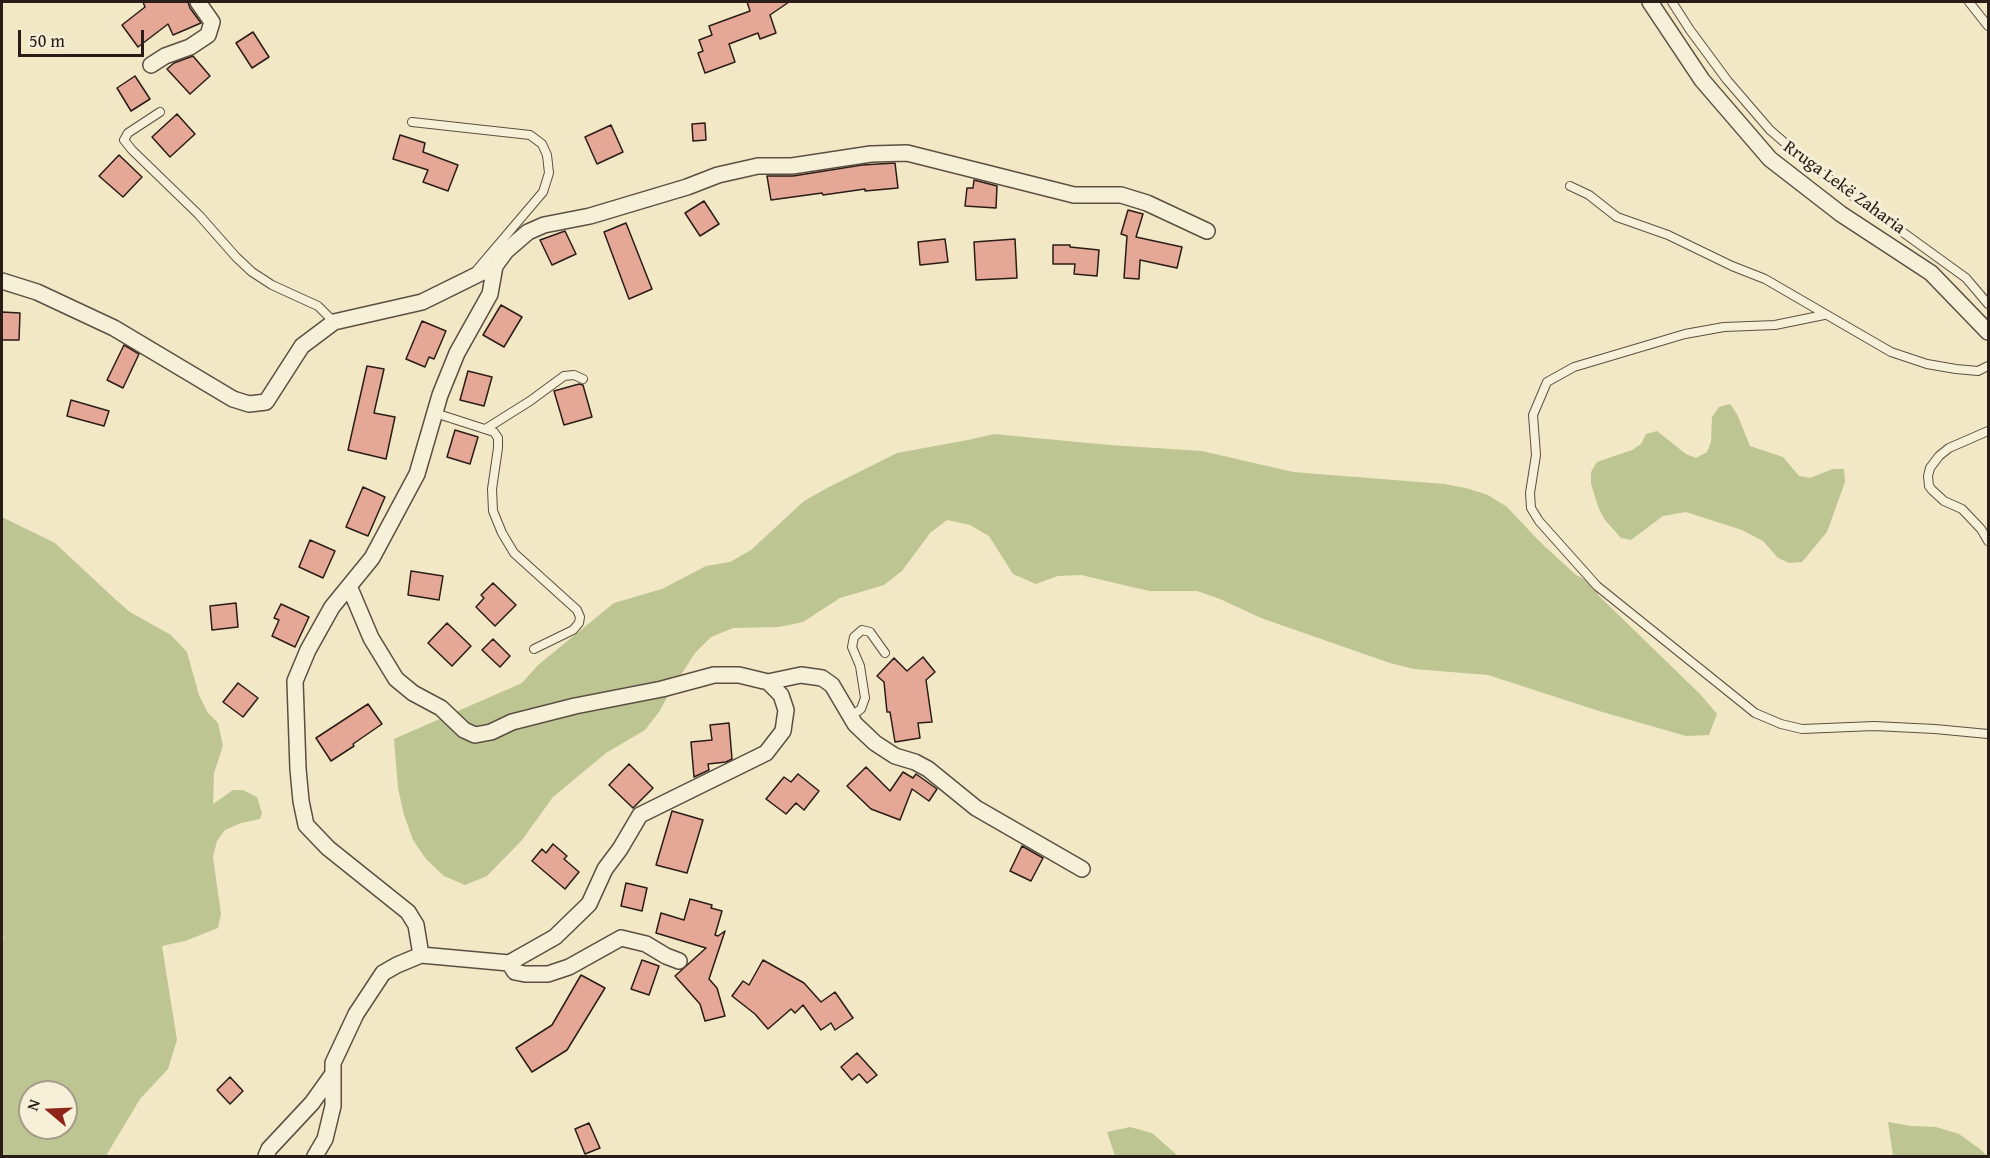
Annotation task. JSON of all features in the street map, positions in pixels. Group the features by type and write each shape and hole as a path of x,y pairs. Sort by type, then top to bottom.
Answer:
{"street":[{"path":"151,65 165,56 190,48 208,35 212,22 198,2"},
{"name":"Rruga Lekë Zaharia","path":"1650,2 1702,80 1770,159 1841,214 1931,273 1989,332"},
{"path":"421,955 416,925 408,912 328,848 306,825 301,801 295,722 295,681 308,650 332,608 372,558 417,474 435,413 457,353 490,294 495,266 506,251 528,232 544,225 590,216 687,187 718,175 758,166 792,166 871,154 907,153 1074,195 1121,195 1147,203 1207,231"},
{"path":"2,281 37,292 114,328 234,399 249,404 266,402 302,346 334,322 422,302 495,266"},
{"path":"349,586 371,638 396,679 413,693 441,708 465,730 475,735 566,708 662,689 714,675 739,675 768,682 801,675 822,678 832,685 848,714 874,743 895,756 928,769 976,808 1082,869"},
{"path":"315,1156 325,1139 332,1115 333,1063 356,1014 383,973 421,955 509,963 555,937 589,904 605,869 640,815 766,753 783,731 786,710 781,695 768,682"},
{"path":"509,963 515,972 525,975 548,974 569,967 621,938 646,944 679,961"},
{"path":"266,1156 269,1149 312,1102 332,1075"}],"lane":[{"path":"1672,2 1727,80 1770,130 1814,168 1966,278 1989,304"},
{"path":"1969,2 1989,26"},
{"path":"160,112 128,133 124,140 252,272 272,285 318,306 334,322"},
{"path":"412,122 530,135 542,144 547,155 549,173 543,192 470,278"},
{"path":"1570,186 1588,195 1617,217 1668,235 1765,279 1891,352 1927,364 1978,371 1989,366"},
{"path":"1824,315 1775,325 1724,327 1685,333 1574,368 1547,382 1533,415 1536,456 1530,493 1531,508 1539,521 1597,586 1755,713 1781,724 1802,729 1874,726 1989,734"},
{"path":"487,428 564,376 574,375 583,379"},
{"path":"435,413 494,432 498,438 492,489 493,510 502,533 514,553 577,610 580,617 579,623 573,630 534,649"},
{"path":"1989,431 1949,448 1939,456 1930,468 1928,476 1932,490 1944,501 1962,509 1972,518 1989,541"},
{"path":"848,714 854,714 861,709 865,698 861,666 852,647 854,637 862,630 870,632 885,654"}],"green space":[{"path":"1730,404 1737,414 1750,446 1783,457 1799,476 1810,478 1833,469 1844,469 1845,482 1827,532 1802,562 1789,563 1778,558 1763,541 1742,530 1686,512 1663,516 1631,540 1621,538 1605,520 1599,509 1591,484 1591,472 1597,462 1632,450 1641,444 1646,434 1657,431 1686,454 1696,458 1707,452 1711,442 1712,417 1719,407"},
{"path":"994,434 1202,451 1293,472 1444,484 1488,495 1507,507 1576,575 1597,586 1598,595 1701,695 1717,714 1709,735 1686,736 1488,675 1414,669 1390,663 1261,618 1197,591 1149,591 1081,575 1058,576 1036,584 1013,574 989,536 970,525 947,520 930,533 902,571 884,585 840,598 803,622 779,627 733,628 711,637 695,653 659,712 645,730 606,753 553,797 522,840 487,876 465,885 444,876 426,859 413,840 404,815 398,788 394,739 522,683 538,665 614,603 662,589 706,566 730,562 751,550 804,501 827,488 897,453"},
{"path":"2,517 55,543 130,612 171,635 187,652 199,695 208,713 218,723 223,746 214,773 213,804 233,790 243,790 257,797 262,813 260,819 241,823 225,830 217,841 213,857 221,914 218,928 185,941 162,946 177,1040 168,1069 140,1099 107,1154 108,1156 2,1156 2,940 4,938 2,935"},
{"path":"1888,1122 1936,1127 1959,1134 1987,1156 1893,1156"},
{"path":"1130,1127 1152,1133 1178,1156 1115,1156 1107,1132"}],"building":[{"path":"143,2 188,2 201,23 173,35 168,24 138,47 122,25 145,7"},
{"path":"747,2 789,2 770,15 776,33 760,39 758,33 729,44 735,62 705,73 698,53 703,51 699,40 712,35 709,26 750,11"},
{"path":"253,32 269,57 252,68 236,43"},
{"path":"193,56 210,76 190,94 167,69 174,63"},
{"path":"135,76 150,99 131,111 117,88"},
{"path":"177,114 195,134 170,157 152,137"},
{"path":"705,123 706,140 693,141 692,124"},
{"path":"611,125 623,152 597,164 585,137"},
{"path":"400,135 425,143 423,152 458,165 448,191 423,182 428,170 393,159"},
{"path":"119,155 142,177 123,197 99,176"},
{"path":"895,163 898,188 865,191 865,189 823,195 822,193 771,200 767,176 793,176 862,165"},
{"path":"974,180 997,186 996,208 965,206 967,188 973,188"},
{"path":"704,201 719,224 700,236 685,213"},
{"path":"1128,210 1143,214 1136,237 1182,247 1177,268 1140,260 1139,279 1124,278 1127,236 1121,234"},
{"path":"626,223 652,289 629,299 604,232"},
{"path":"565,231 576,254 552,265 540,240"},
{"path":"945,239 948,262 920,265 918,242"},
{"path":"1015,239 1017,278 976,280 974,242"},
{"path":"1053,245 1070,245 1070,247 1099,250 1097,276 1074,274 1075,264 1053,264"},
{"path":"501,305 522,317 504,347 483,335"},
{"path":"2,312 20,313 19,340 2,340"},
{"path":"422,321 446,331 434,359 429,357 425,367 406,359"},
{"path":"124,345 139,354 123,388 107,380"},
{"path":"367,366 384,369 374,413 395,417 386,459 348,450"},
{"path":"468,371 492,377 484,406 460,400"},
{"path":"583,385 592,417 564,425 554,391"},
{"path":"71,400 109,411 104,426 67,416"},
{"path":"455,430 478,437 470,464 447,457"},
{"path":"363,487 385,497 368,536 346,527"},
{"path":"310,540 335,551 323,578 299,567"},
{"path":"411,571 443,576 439,600 408,595"},
{"path":"493,583 516,605 495,626 476,607 484,598 481,595"},
{"path":"236,603 238,627 212,630 210,606"},
{"path":"281,604 309,617 295,647 272,636 279,620 274,618"},
{"path":"447,623 471,646 452,666 428,643"},
{"path":"493,639 510,656 500,667 482,650"},
{"path":"923,657 935,672 926,680 932,722 918,723 920,738 895,742 890,712 887,712 884,682 877,676 894,658 907,671"},
{"path":"238,683 258,698 243,717 223,702"},
{"path":"368,704 382,724 331,761 316,738"},
{"path":"729,723 732,759 708,764 709,770 694,777 691,742 712,740 710,725"},
{"path":"629,764 653,788 633,808 609,785"},
{"path":"866,767 890,791 903,772 913,778 916,774 937,789 929,801 912,789 900,820 871,809 847,786"},
{"path":"798,774 819,791 804,810 796,803 786,814 766,799 784,777 791,782"},
{"path":"672,811 703,820 687,873 656,865"},
{"path":"553,844 567,856 564,859 579,872 565,889 532,861 542,849 546,853"},
{"path":"1022,846 1043,858 1031,881 1010,871"},
{"path":"626,883 647,888 642,911 621,906"},
{"path":"690,899 712,905 711,908 722,911 715,935 718,936 725,931 709,979 717,988 725,1016 705,1021 700,1004 675,976 706,948 656,933 661,913 684,920"},
{"path":"642,960 659,966 649,995 631,989"},
{"path":"763,960 804,983 821,1002 835,992 853,1018 835,1030 831,1023 821,1030 803,1005 795,1013 791,1009 768,1029 755,1014 732,996 743,981 749,985"},
{"path":"581,975 605,988 567,1050 532,1072 516,1048 552,1025"},
{"path":"857,1053 877,1075 867,1083 859,1074 852,1080 841,1067"},
{"path":"230,1077 243,1091 230,1104 217,1090"},
{"path":"589,1123 600,1148 585,1154 575,1129"}]}
